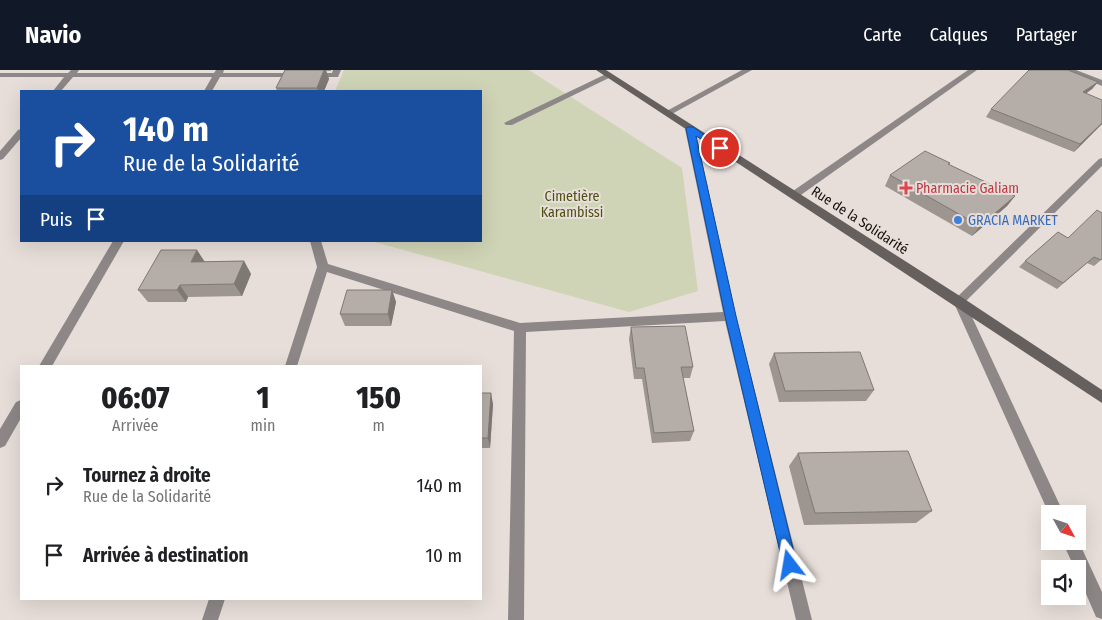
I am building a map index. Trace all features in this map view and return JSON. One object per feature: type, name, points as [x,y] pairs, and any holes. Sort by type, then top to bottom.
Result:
[{"type":"street","points":[[0,75],[73,72],[219,72],[335,75],[337,70]]},
{"type":"street","points":[[667,113],[748,70]]},
{"type":"street","points":[[794,195],[973,70]]},
{"type":"street","points":[[1069,70],[1102,83]]},
{"type":"street","points":[[58,90],[73,72]]},
{"type":"street","points":[[209,90],[219,72]]},
{"type":"street","points":[[509,123],[605,73]]},
{"type":"street","name":"Rue de la Solidarité","points":[[605,73],[959,300],[1102,398]]},
{"type":"street","points":[[690,129],[730,316],[804,620]]},
{"type":"street","points":[[0,157],[20,133]]},
{"type":"street","points":[[1053,505],[959,300],[1102,161]]},
{"type":"street","points":[[46,365],[118,242]]},
{"type":"street","points":[[291,365],[323,266],[315,242]]},
{"type":"street","points":[[323,266],[520,328],[730,316]]},
{"type":"street","points":[[516,620],[520,328]]},
{"type":"street","points":[[0,442],[20,408]]},
{"type":"street","points":[[1074,550],[1102,611]]},
{"type":"street","points":[[210,620],[217,600]]},
{"type":"green space","name":"Cimetière Karambissi","points":[[344,70],[529,70],[682,168],[698,291],[629,312],[375,242],[482,242],[482,90],[335,90]]},
{"type":"building","points":[[285,70],[324,70],[317,88],[276,88]]},
{"type":"building","points":[[1029,70],[1068,70],[1098,82],[1083,92],[1102,100],[1102,123],[1080,144],[991,109]]},
{"type":"building","points":[[925,151],[1015,196],[980,226],[890,175]]},
{"type":"building","points":[[1097,210],[1102,213],[1101,260],[1094,257],[1063,283],[1025,261],[1058,232],[1068,238]]},
{"type":"building","points":[[161,250],[197,250],[191,262],[244,261],[234,284],[180,285],[177,290],[138,290]]},
{"type":"building","points":[[347,290],[392,290],[388,314],[340,314]]},
{"type":"building","points":[[685,326],[693,367],[681,367],[694,431],[654,433],[644,368],[636,368],[631,327]]},
{"type":"building","points":[[860,352],[874,390],[785,391],[774,353]]},
{"type":"building","points":[[482,393],[491,393],[488,438],[482,438]]},
{"type":"building","points":[[908,451],[932,511],[815,513],[798,453]]},
{"type":"place","name":"Pharmacie Galiam","points":[[906,188]]},
{"type":"place","name":"GRACIA MARKET","points":[[958,220]]},
{"type":"route","points":[[720,148],[690,129],[730,316],[790,565]]}]
